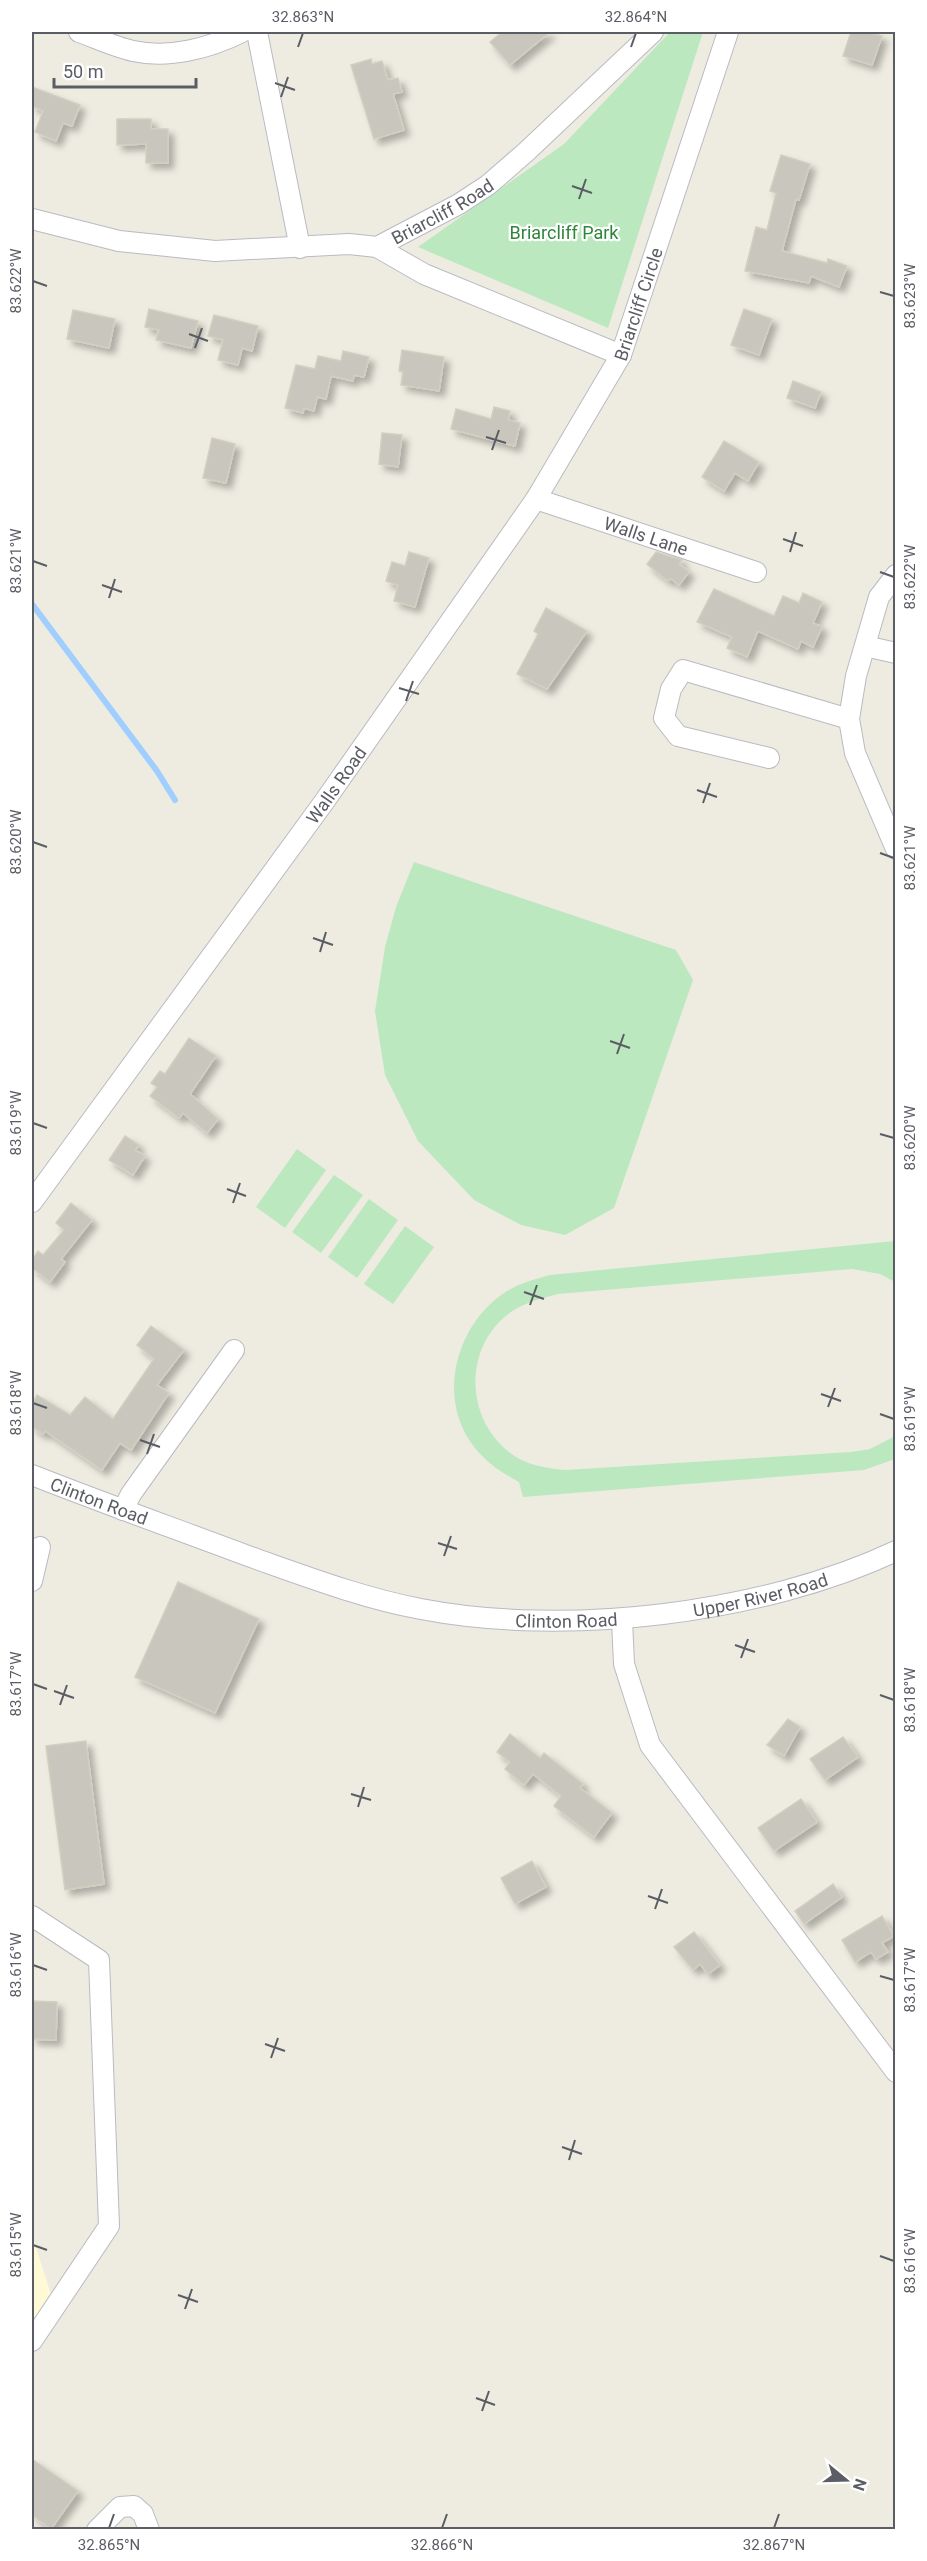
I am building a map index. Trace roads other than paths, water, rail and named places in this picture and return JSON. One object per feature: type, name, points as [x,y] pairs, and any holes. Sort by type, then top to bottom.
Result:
[{"type":"street","points":[[79,32],[133,51],[159,53],[182,52],[212,44],[242,32]]},
{"type":"street","points":[[257,32],[300,248]]},
{"type":"street","name":"Briarcliff Road","points":[[32,219],[119,241],[215,251],[349,244],[377,247],[459,204],[488,185],[653,32]]},
{"type":"street","name":"Briarcliff Circle","points":[[377,247],[424,274],[621,355],[728,32]]},
{"type":"street","name":"Walls Road","points":[[32,1202],[37,1183],[317,812],[536,499],[621,355]]},
{"type":"street","name":"Walls Lane","points":[[536,499],[756,572]]},
{"type":"street","points":[[896,575],[879,597],[856,676],[849,719],[855,753],[896,849]]},
{"type":"street","points":[[865,646],[896,652]]},
{"type":"street","points":[[769,758],[678,736],[664,718],[671,689],[684,670],[849,719]]},
{"type":"street","points":[[123,1510],[131,1494],[234,1350]]},
{"type":"street","name":"Clinton Road","points":[[32,1475],[316,1580],[421,1609],[507,1618],[622,1620],[624,1664],[650,1745],[896,2072]]},
{"type":"street","points":[[32,1581],[40,1547]]},
{"type":"street","name":"Upper River Road","points":[[622,1620],[782,1592],[896,1551]]},
{"type":"street","points":[[32,1916],[99,1960],[109,2226],[32,2341]]},
{"type":"street","points":[[97,2529],[120,2507],[134,2506],[143,2514],[149,2529]]},
{"type":"waterway","points":[[32,604],[157,771],[175,800]]},
{"type":"park label","name":"Briarcliff Park","points":[[564,232]]}]
